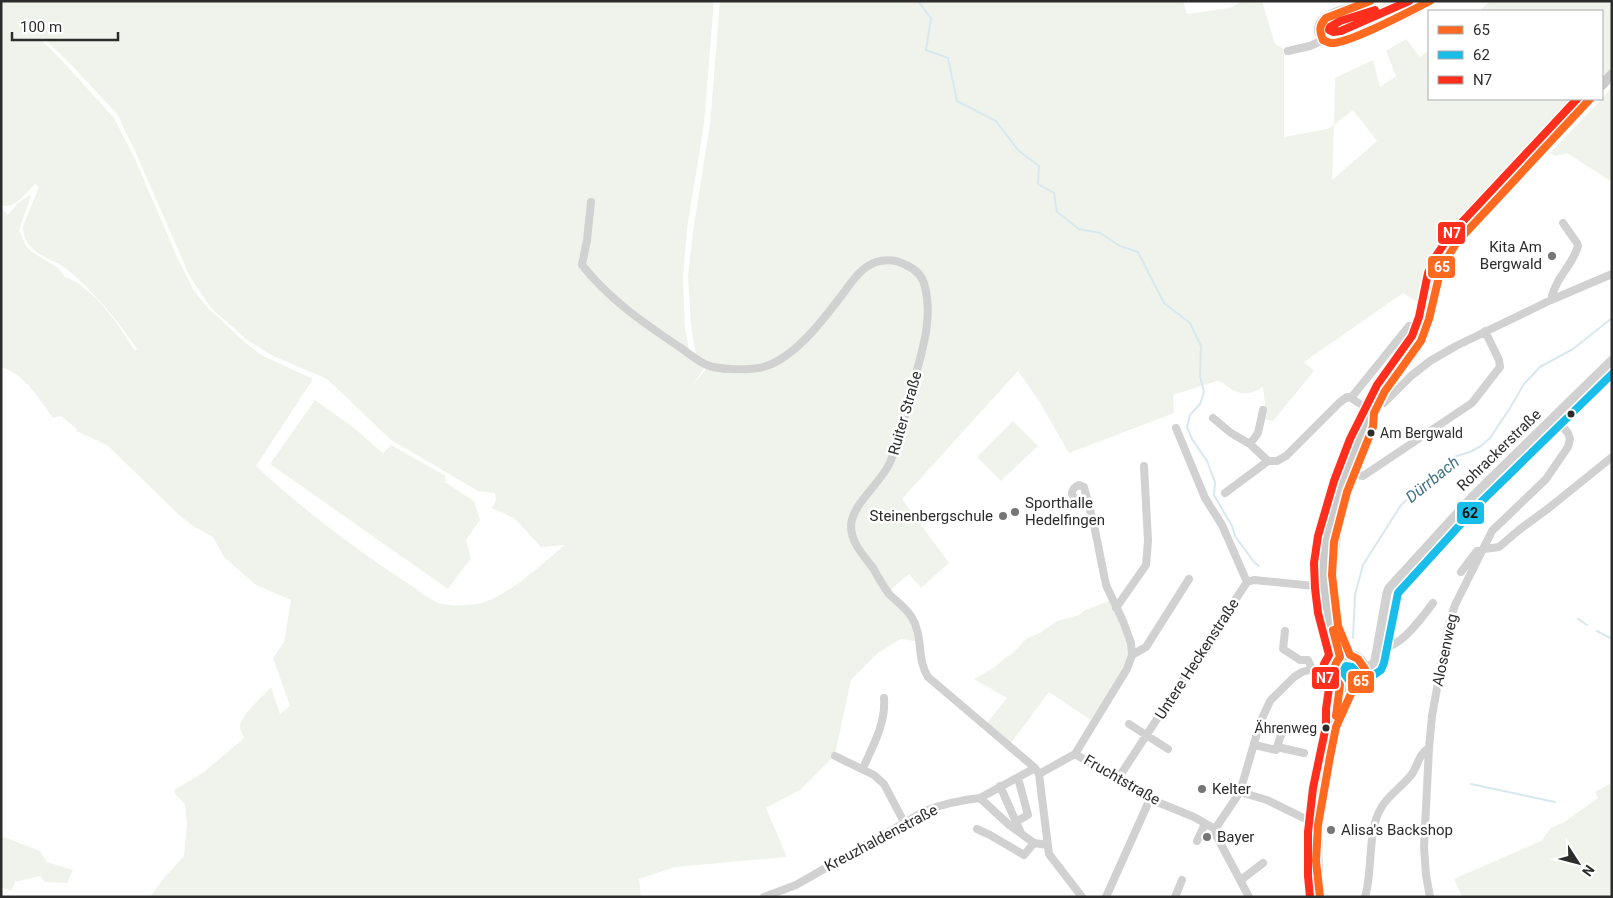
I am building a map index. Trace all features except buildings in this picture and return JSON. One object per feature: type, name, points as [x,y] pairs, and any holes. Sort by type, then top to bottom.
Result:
[{"type":"main road","points":[[1371,1],[1358,7],[1328,15],[1322,21],[1319,28],[1319,34],[1323,40],[1331,43],[1342,41],[1394,20],[1430,1]]},
{"type":"main road","points":[[1603,84],[1612,74]]},
{"type":"main road","points":[[1345,656],[1329,586],[1334,542],[1350,473],[1373,427],[1376,408],[1391,382],[1421,340],[1429,319],[1437,282],[1449,253],[1456,242],[1589,100]]},
{"type":"main road","points":[[1336,727],[1354,687],[1362,681],[1365,669],[1362,662],[1345,656]]},
{"type":"main road","points":[[1345,656],[1334,664],[1332,672],[1340,685],[1349,688],[1354,687]]},
{"type":"main road","points":[[1320,897],[1316,862],[1318,825],[1336,727],[1336,710],[1340,685]]},
{"type":"street","points":[[1288,51],[1310,46],[1323,40]]},
{"type":"street","name":"Ruiter Straße","points":[[591,202],[582,265],[594,280],[625,310],[706,365],[755,369],[771,364],[802,341],[823,320],[857,275],[875,263],[889,260],[914,268],[925,286],[928,306],[926,338],[901,432],[890,462],[858,508],[852,520],[853,537],[858,548],[888,592],[910,614],[917,627],[921,642],[922,662],[928,677],[1037,771]]},
{"type":"street","points":[[1551,300],[1552,291],[1578,246],[1564,223]]},
{"type":"street","points":[[1225,493],[1268,461],[1278,461],[1286,456],[1347,397],[1376,408],[1430,361],[1486,331],[1612,274]]},
{"type":"street","points":[[1351,398],[1409,326]]},
{"type":"street","points":[[1350,473],[1363,476],[1370,473],[1472,403],[1500,367],[1499,360],[1486,331]]},
{"type":"street","name":"Rohrackerstraße","points":[[1365,669],[1374,663],[1385,601],[1390,588],[1472,497],[1612,360]]},
{"type":"street","points":[[1250,444],[1258,433],[1264,410]]},
{"type":"street","name":"Alosenweg","points":[[1430,897],[1424,847],[1429,748],[1432,716],[1450,621],[1455,605],[1492,531],[1546,479],[1565,454],[1570,439],[1568,433],[1554,417]]},
{"type":"street","points":[[1213,418],[1231,433],[1250,444],[1268,461]]},
{"type":"street","name":"Untere Heckenstraße","points":[[1176,428],[1203,492],[1222,524],[1247,582]]},
{"type":"street","points":[[1461,572],[1477,552],[1484,548],[1500,547],[1612,457]]},
{"type":"street","points":[[1116,608],[1146,565],[1148,541],[1144,466]]},
{"type":"street","points":[[1075,754],[1127,669],[1132,655],[1128,634],[1106,586],[1096,533],[1088,506]]},
{"type":"street","points":[[1132,655],[1146,647],[1189,579]]},
{"type":"street","name":"Untere Heckenstraße","points":[[1118,780],[1247,582],[1254,580],[1329,586]]},
{"type":"street","points":[[1378,648],[1389,648],[1416,625],[1432,604]]},
{"type":"street","points":[[1285,630],[1283,649],[1300,660],[1308,660],[1312,669]]},
{"type":"street","points":[[1249,897],[1215,830],[1240,792],[1260,723],[1270,701],[1294,677],[1312,669],[1332,672]]},
{"type":"street","points":[[863,768],[885,712],[884,698]]},
{"type":"street","name":"Untere Heckenstraße","points":[[1129,724],[1168,749]]},
{"type":"street","points":[[1255,745],[1276,750],[1284,731],[1290,730]]},
{"type":"street","points":[[1277,747],[1304,753]]},
{"type":"street","points":[[1365,897],[1377,815],[1383,805],[1410,776],[1422,752],[1429,748]]},
{"type":"street","name":"Fruchtstraße","points":[[1000,786],[1075,754],[1150,799],[1194,817],[1215,830]]},
{"type":"street","points":[[835,756],[863,768],[884,784],[905,824]]},
{"type":"street","points":[[1037,771],[1049,854],[1082,897]]},
{"type":"street","points":[[1017,821],[1028,815],[1018,778]]},
{"type":"street","points":[[1000,786],[1021,832]]},
{"type":"street","name":"Kreuzhaldenstraße","points":[[764,897],[796,885],[939,806],[980,798],[1000,786]]},
{"type":"street","points":[[1240,792],[1267,800],[1318,825]]},
{"type":"street","points":[[980,798],[1008,824],[1034,843],[1047,845]]},
{"type":"street","points":[[1106,897],[1150,799]]},
{"type":"street","points":[[1197,841],[1206,824]]},
{"type":"street","points":[[977,829],[1024,855],[1034,843]]},
{"type":"street","points":[[1241,880],[1263,863]]},
{"type":"street","points":[[1175,897],[1182,880]]},
{"type":"shaded area","points":[[1,1],[714,1],[704,124],[687,229],[683,277],[685,329],[690,354],[706,365],[693,385],[711,363],[696,355],[691,326],[688,276],[710,124],[720,1],[1183,1],[1187,14],[1229,8],[1244,1],[1262,1],[1275,44],[1288,51],[1284,54],[1284,137],[1327,129],[1334,125],[1335,78],[1373,60],[1380,87],[1396,76],[1386,51],[1406,39],[1420,57],[1428,51],[1428,100],[1581,100],[1520,166],[1514,161],[1516,171],[1454,239],[1430,287],[1426,307],[1403,293],[1304,362],[1314,371],[1273,421],[1261,419],[1265,404],[1263,387],[1254,392],[1241,393],[1217,381],[1173,395],[1174,413],[1069,453],[1039,401],[1018,371],[902,499],[949,563],[921,588],[909,574],[888,592],[910,614],[921,642],[901,639],[878,653],[851,680],[835,755],[800,790],[766,808],[787,857],[675,867],[639,879],[641,897],[150,897],[184,856],[187,825],[185,804],[175,794],[174,790],[204,772],[244,738],[240,727],[241,722],[252,706],[271,687],[280,714],[290,706],[273,658],[284,642],[291,600],[256,585],[224,557],[213,537],[193,526],[178,514],[107,445],[76,431],[77,429],[61,416],[53,418],[37,395],[24,381],[1,367],[1,208],[8,215],[17,204],[30,195],[19,230],[26,246],[32,252],[58,268],[65,277],[78,283],[97,299],[116,322],[135,351],[137,349],[110,313],[95,296],[71,272],[36,251],[26,241],[23,226],[39,187],[35,184],[15,203],[6,206],[1,205]],"holes":[[[43,37],[117,114],[190,277],[211,308],[246,339],[271,355],[327,379],[391,440],[478,491],[495,493],[496,500],[492,508],[514,518],[541,547],[565,545],[511,588],[488,601],[477,604],[443,604],[427,597],[348,542],[310,513],[256,466],[313,379],[263,356],[248,345],[205,305],[193,289],[178,259],[135,159],[114,118],[41,40]],[[1353,110],[1377,141],[1332,180],[1334,125]]]},
{"type":"shaded area","points":[[1386,1],[1419,1],[1346,32],[1341,22],[1371,10]]},
{"type":"shaded area","points":[[1490,1],[1612,1],[1612,67],[1603,76],[1603,10],[1480,10]]},
{"type":"shaded area","points":[[1612,86],[1612,182],[1567,153],[1555,156],[1550,153],[1603,100]]},
{"type":"shaded area","points":[[315,400],[354,428],[383,453],[391,445],[446,476],[445,482],[474,501],[480,520],[466,540],[471,558],[448,589],[270,464]]},
{"type":"shaded area","points":[[1013,421],[1038,446],[1001,481],[977,457]]},
{"type":"shaded area","points":[[1112,600],[1132,655],[1095,723],[1049,692],[1011,743],[987,723],[1007,698],[974,679],[1011,655],[1026,639],[1040,633],[1057,621],[1079,615],[1085,610]]},
{"type":"shaded area","points":[[1349,660],[1357,663],[1360,671],[1357,679],[1349,682],[1341,679],[1338,671],[1341,663]]},
{"type":"shaded area","points":[[1612,783],[1612,897],[1462,897],[1454,879],[1541,841],[1551,828],[1564,822],[1598,798],[1595,792]]},
{"type":"shaded area","points":[[1,836],[40,851],[47,862],[73,870],[67,883],[45,882],[40,876],[15,882],[11,891],[1,887]]},
{"type":"waterway","points":[[918,1],[931,18],[926,50],[948,58],[957,101],[996,121],[1018,150],[1039,166],[1038,184],[1054,193],[1057,212],[1079,229],[1100,233],[1120,246],[1138,252],[1164,303],[1190,323],[1201,346],[1200,376],[1204,392],[1200,404],[1190,415],[1187,427],[1192,439],[1207,461],[1215,482],[1214,495],[1232,526],[1235,536],[1259,566]]},
{"type":"waterway","name":"Dürrbach","points":[[1353,638],[1355,595],[1363,565],[1401,505],[1454,457],[1470,452],[1490,438],[1524,384],[1540,367],[1573,349],[1612,318]]},
{"type":"waterway","points":[[1578,619],[1587,625]]},
{"type":"waterway","points":[[1597,631],[1612,639]]},
{"type":"waterway","points":[[1471,784],[1555,802]]},
{"type":"transit line","name":"65","points":[[1323,40],[1320,28],[1326,18],[1370,1]]},
{"type":"transit line","name":"N7","points":[[1375,10],[1340,21],[1330,27],[1329,30],[1333,32],[1341,31],[1409,1]]},
{"type":"transit line","name":"65","points":[[1323,40],[1330,43],[1350,39],[1430,1]]},
{"type":"transit line","name":"N7","points":[[1310,897],[1308,832],[1313,788],[1326,726],[1329,688],[1323,671],[1324,664],[1329,655],[1318,613],[1314,563],[1318,536],[1334,481],[1350,439],[1377,385],[1412,336],[1419,317],[1428,273],[1436,256],[1450,235],[1576,100]]},
{"type":"transit line","name":"65","points":[[1320,897],[1316,861],[1318,825],[1330,757],[1336,727],[1354,687],[1362,681],[1365,669],[1358,659],[1350,655],[1338,626],[1332,575],[1334,542],[1347,492],[1373,427],[1374,413],[1385,391],[1421,341],[1429,319],[1441,268],[1457,242],[1589,100]]},
{"type":"transit line","name":"62","points":[[1371,677],[1381,670],[1384,663],[1398,593],[1479,504],[1612,374]]},
{"type":"transit line","name":"65","points":[[1333,630],[1340,657],[1335,664],[1334,671],[1340,685],[1336,716]]},
{"type":"transit line","name":"62","points":[[1346,666],[1352,667],[1355,670],[1354,674],[1348,679],[1343,672],[1346,666]]},
{"type":"place","name":"Kita Am Bergwald","points":[[1552,256]]},
{"type":"place","name":"Am Bergwald","points":[[1371,433]]},
{"type":"place","name":"Sporthalle Hedelfingen","points":[[1015,512]]},
{"type":"place","name":"Steinenbergschule","points":[[1003,516]]},
{"type":"place","name":"Ährenweg","points":[[1326,728]]},
{"type":"place","name":"Kelter","points":[[1202,789]]},
{"type":"place","name":"Alisa's Backshop","points":[[1331,830]]},
{"type":"place","name":"Bayer","points":[[1207,837]]}]
